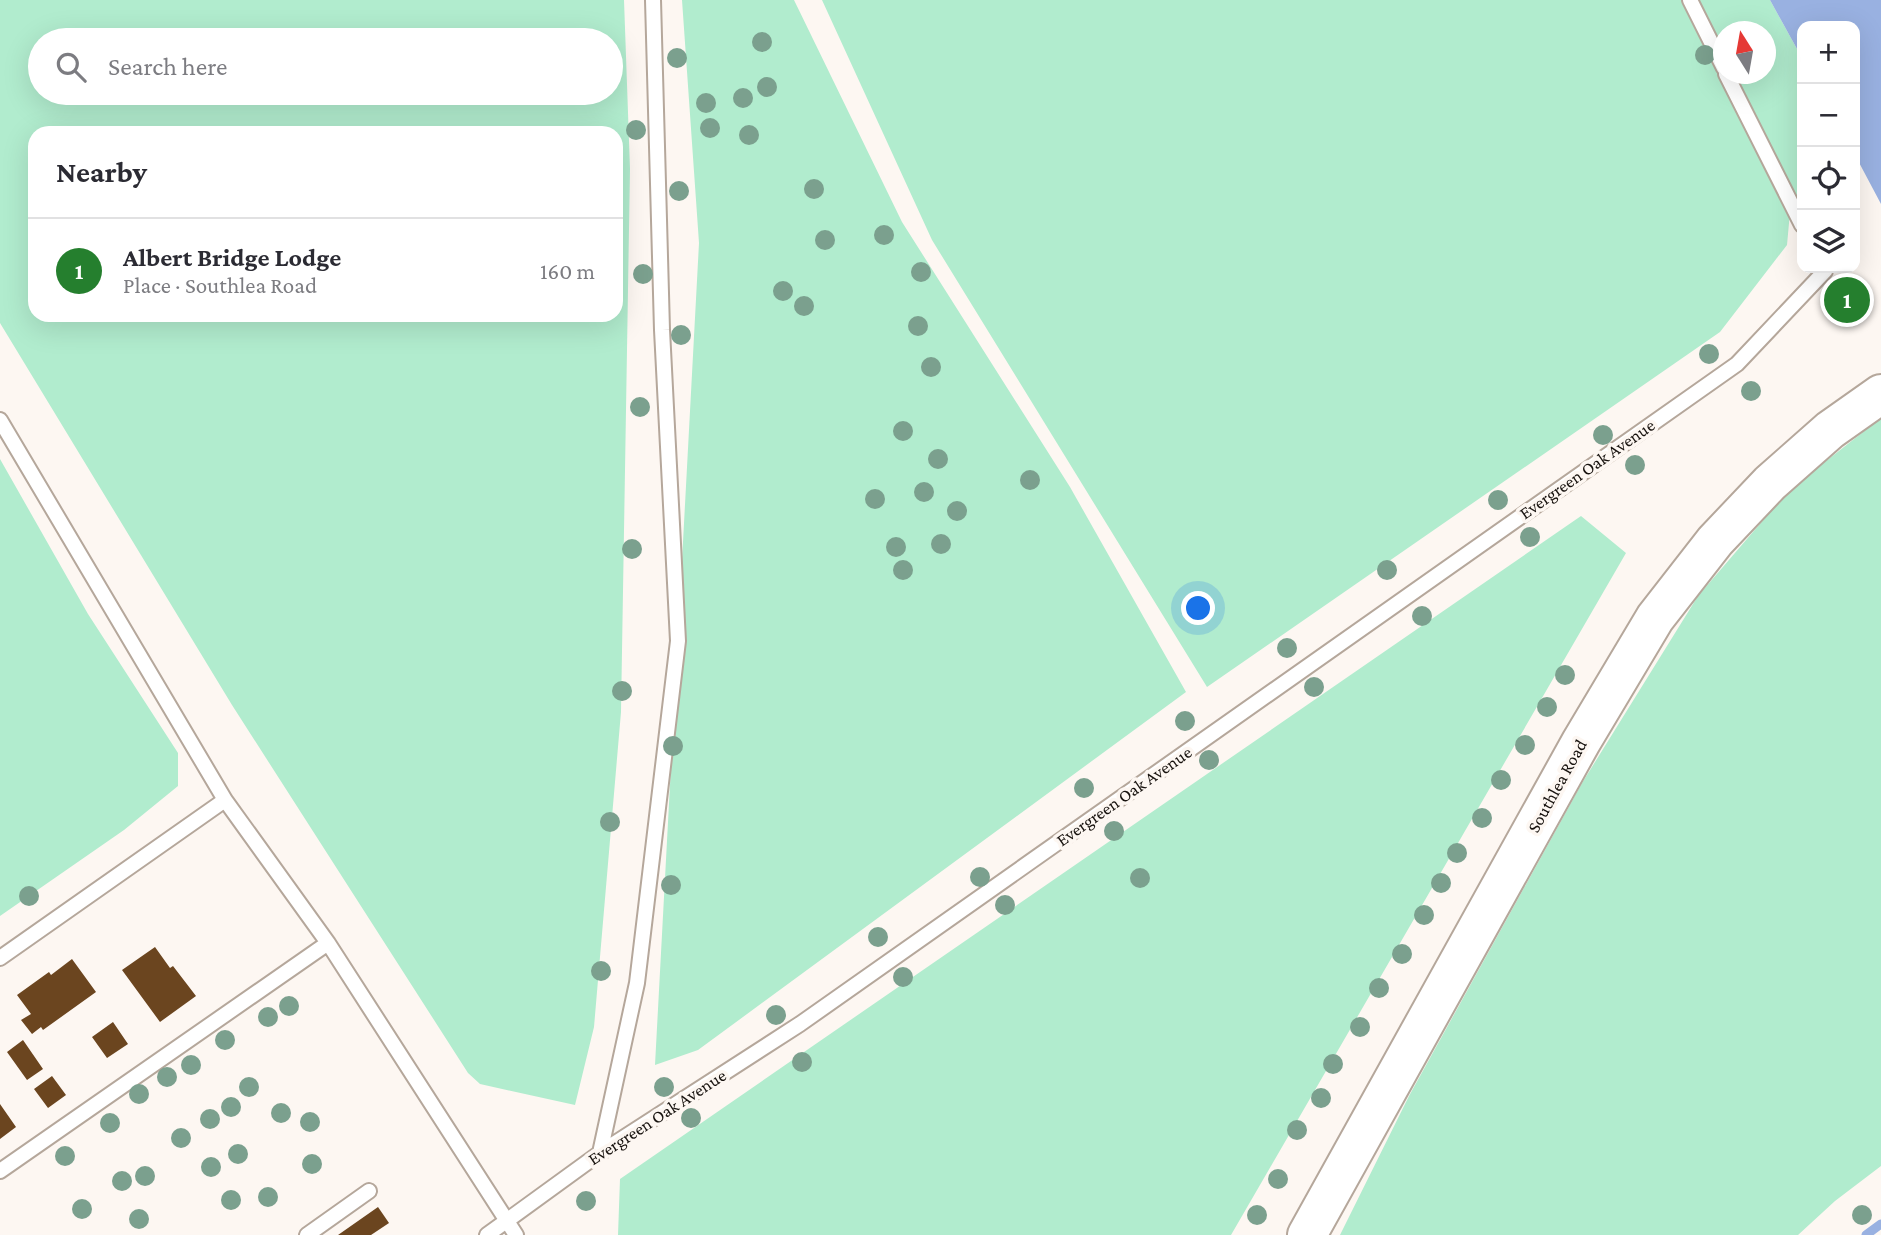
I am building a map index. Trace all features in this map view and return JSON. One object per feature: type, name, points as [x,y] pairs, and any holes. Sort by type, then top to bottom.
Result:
[{"type":"main road","name":"Southlea Road","points":[[1307,1235],[1574,754],[1655,618],[1714,541],[1770,482],[1830,430],[1881,394]]},
{"type":"lane","points":[[600,1153],[637,983],[678,641],[662,330],[653,0]]},
{"type":"lane","points":[[1690,0],[1713,46]]},
{"type":"lane","points":[[1731,84],[1797,215]]},
{"type":"lane","name":"Evergreen Oak Avenue","points":[[487,1235],[600,1153],[800,1024],[1737,364],[1823,273]]},
{"type":"lane","points":[[0,420],[225,800],[328,943],[516,1235]]},
{"type":"lane","points":[[0,958],[225,800]]},
{"type":"lane","points":[[0,1171],[328,943]]},
{"type":"lane","points":[[307,1235],[369,1191]]},
{"type":"green space","points":[[0,0],[624,0],[630,169],[621,712],[594,1027],[575,1105],[480,1084],[468,1073],[232,705],[0,323]]},
{"type":"green space","points":[[682,0],[794,0],[902,222],[1070,487],[1186,692],[698,1050],[655,1065],[699,243]]},
{"type":"green space","points":[[822,0],[1770,0],[1797,49],[1797,204],[1790,212],[1787,245],[1720,332],[1207,687],[932,240]]},
{"type":"green space","points":[[1881,418],[1881,1166],[1835,1201],[1798,1235],[1340,1235],[1409,1096],[1582,783],[1698,596],[1789,490]]},
{"type":"green space","points":[[0,459],[88,614],[178,753],[178,786],[124,830],[0,916]]},
{"type":"green space","points":[[1581,516],[1626,553],[1231,1235],[618,1235],[620,1179]]},
{"type":"water","points":[[1770,0],[1881,0],[1881,204],[1860,164],[1860,21],[1797,21],[1797,49]]},
{"type":"building","points":[[1854,276],[1871,302],[1841,324],[1823,298]]},
{"type":"building","points":[[155,947],[196,996],[160,1022],[122,970]]},
{"type":"building","points":[[72,959],[96,992],[43,1030],[41,1027],[32,1034],[21,1020],[31,1014],[17,995]]},
{"type":"building","points":[[113,1022],[128,1044],[107,1058],[92,1037]]},
{"type":"building","points":[[23,1040],[43,1069],[27,1080],[7,1052]]},
{"type":"building","points":[[52,1076],[66,1095],[48,1108],[34,1089]]},
{"type":"building","points":[[0,1104],[16,1127],[0,1139]]},
{"type":"building","points":[[378,1207],[389,1223],[371,1235],[338,1235]]},
{"type":"waterway","points":[[1866,1235],[1881,1224]]},
{"type":"place","name":"Albert Bridge Lodge","points":[[1847,300]]}]
